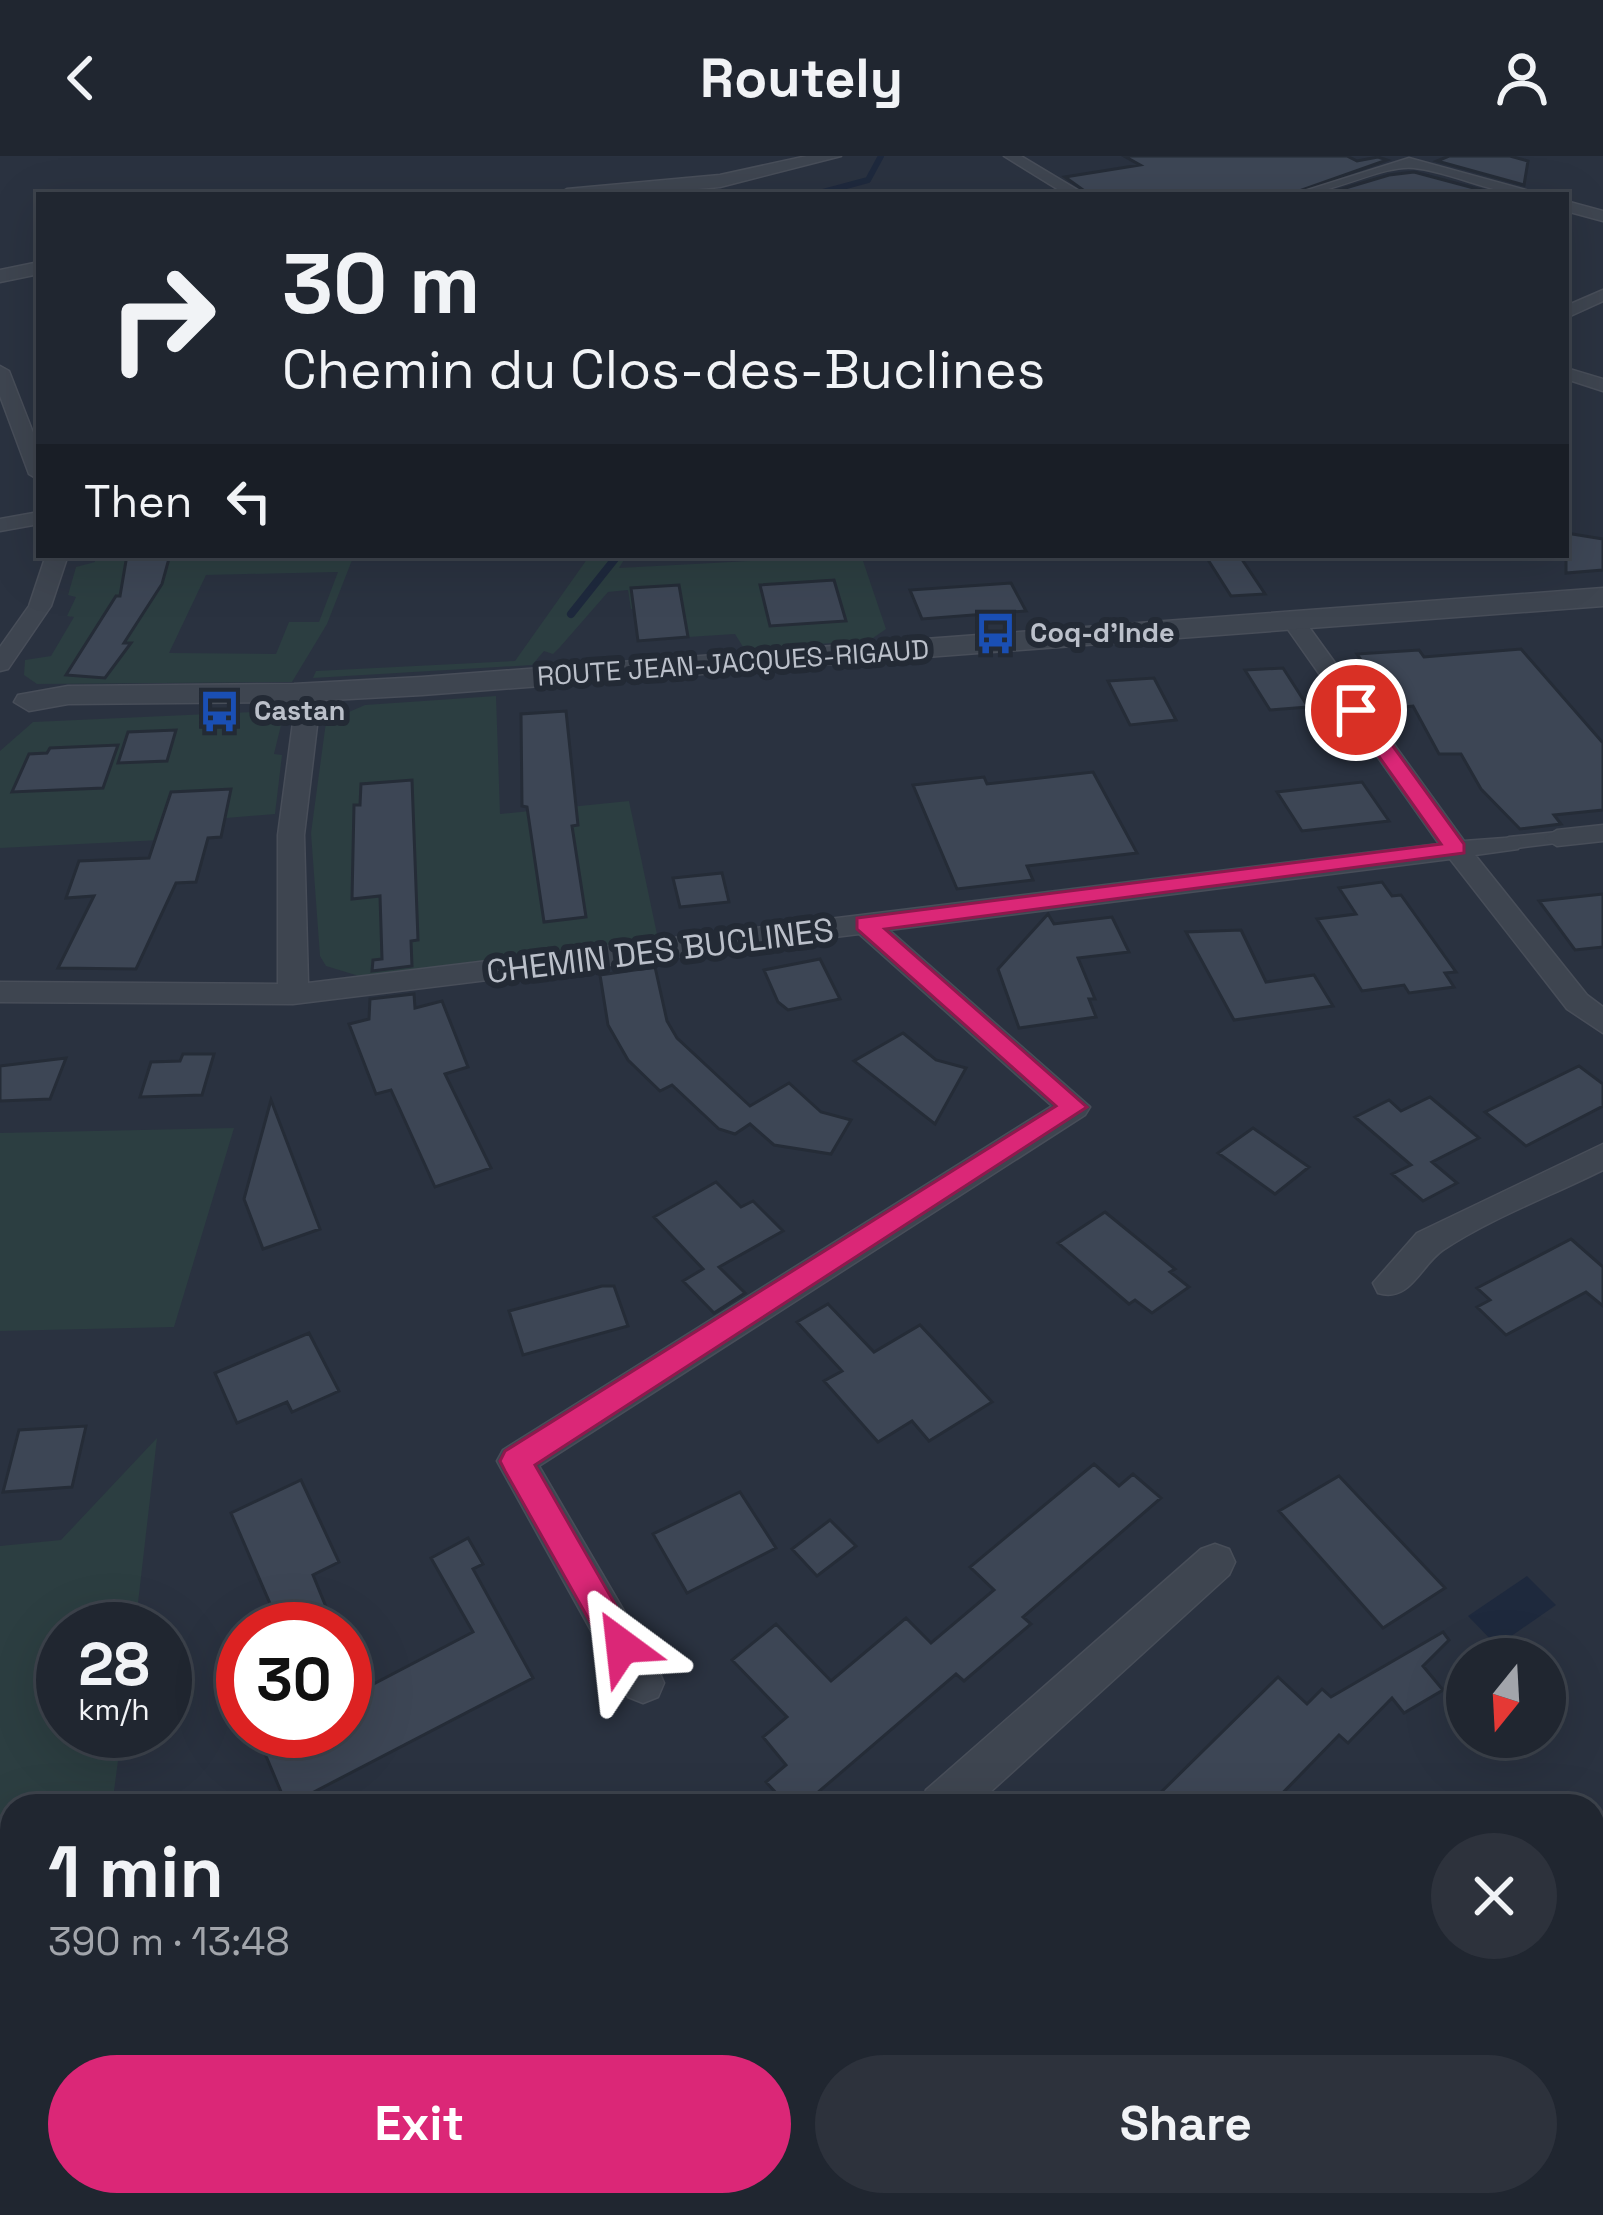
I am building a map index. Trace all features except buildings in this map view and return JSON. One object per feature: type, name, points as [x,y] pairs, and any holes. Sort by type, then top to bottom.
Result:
[{"type":"street","points":[[598,192],[734,179],[832,156]]},
{"type":"street","points":[[1011,156],[1073,192]]},
{"type":"street","points":[[1390,156],[1517,192]]},
{"type":"street","points":[[1310,192],[1409,162]]},
{"type":"street","points":[[1569,207],[1603,216]]},
{"type":"street","points":[[0,276],[36,269]]},
{"type":"street","points":[[1569,312],[1603,295]]},
{"type":"street","points":[[0,371],[36,466]]},
{"type":"street","points":[[1569,374],[1603,386]]},
{"type":"street","points":[[0,525],[36,519]]},
{"type":"street","points":[[0,664],[40,606],[56,558]]},
{"type":"street","name":"ROUTE JEAN-JACQUES-RIGAUD","points":[[15,701],[68,708],[256,703],[302,693],[1603,597]]},
{"type":"street","points":[[1293,621],[1456,849],[1577,1002],[1603,1023]]},
{"type":"street","points":[[293,994],[291,835],[302,693]]},
{"type":"street","name":"CHEMIN DES BUCLINES","points":[[0,992],[293,994],[1603,833]]},
{"type":"street","points":[[643,1683],[516,1461],[1074,1107],[865,924]]},
{"type":"street","points":[[1390,1282],[1429,1242],[1603,1156]]},
{"type":"street","points":[[955,1794],[1215,1562]]},
{"type":"shaded area","points":[[95,558],[353,558],[327,624],[292,682],[37,684],[24,675],[25,660],[51,656],[74,617],[67,616],[76,597],[68,595],[76,567],[95,562]],"holes":[[[338,572],[319,622],[289,622],[276,654],[169,653],[206,575]]]},
{"type":"shaded area","points":[[588,558],[625,558],[619,568],[862,558],[886,629],[870,640],[745,650],[735,634],[688,637],[683,606],[631,609],[628,590],[608,592],[553,654],[544,651],[532,665],[313,678],[316,671],[515,661]]},
{"type":"shaded area","points":[[496,696],[500,814],[629,801],[658,939],[359,976],[326,966],[320,956],[311,833],[326,722],[365,705]]},
{"type":"shaded area","points":[[253,712],[282,721],[274,754],[282,755],[275,814],[226,818],[221,837],[0,848],[0,751],[33,722]]},
{"type":"shaded area","points":[[234,1128],[174,1327],[0,1331],[0,1133]]},
{"type":"shaded area","points":[[157,1438],[138,1602],[36,1602],[36,1758],[118,1758],[114,1794],[0,1794],[0,1546],[61,1540]]},
{"type":"water","points":[[1527,1576],[1556,1605],[1509,1638],[1489,1638],[1468,1616]]},
{"type":"waterway","points":[[823,192],[868,180],[881,156]]},
{"type":"waterway","points":[[571,614],[616,558]]},
{"type":"place","name":"Coq-d'Inde","points":[[996,633]]},
{"type":"place","name":"Castan","points":[[220,711]]},
{"type":"route","points":[[622,1646],[516,1461],[1074,1107],[865,924],[1456,849],[1356,710]]}]
